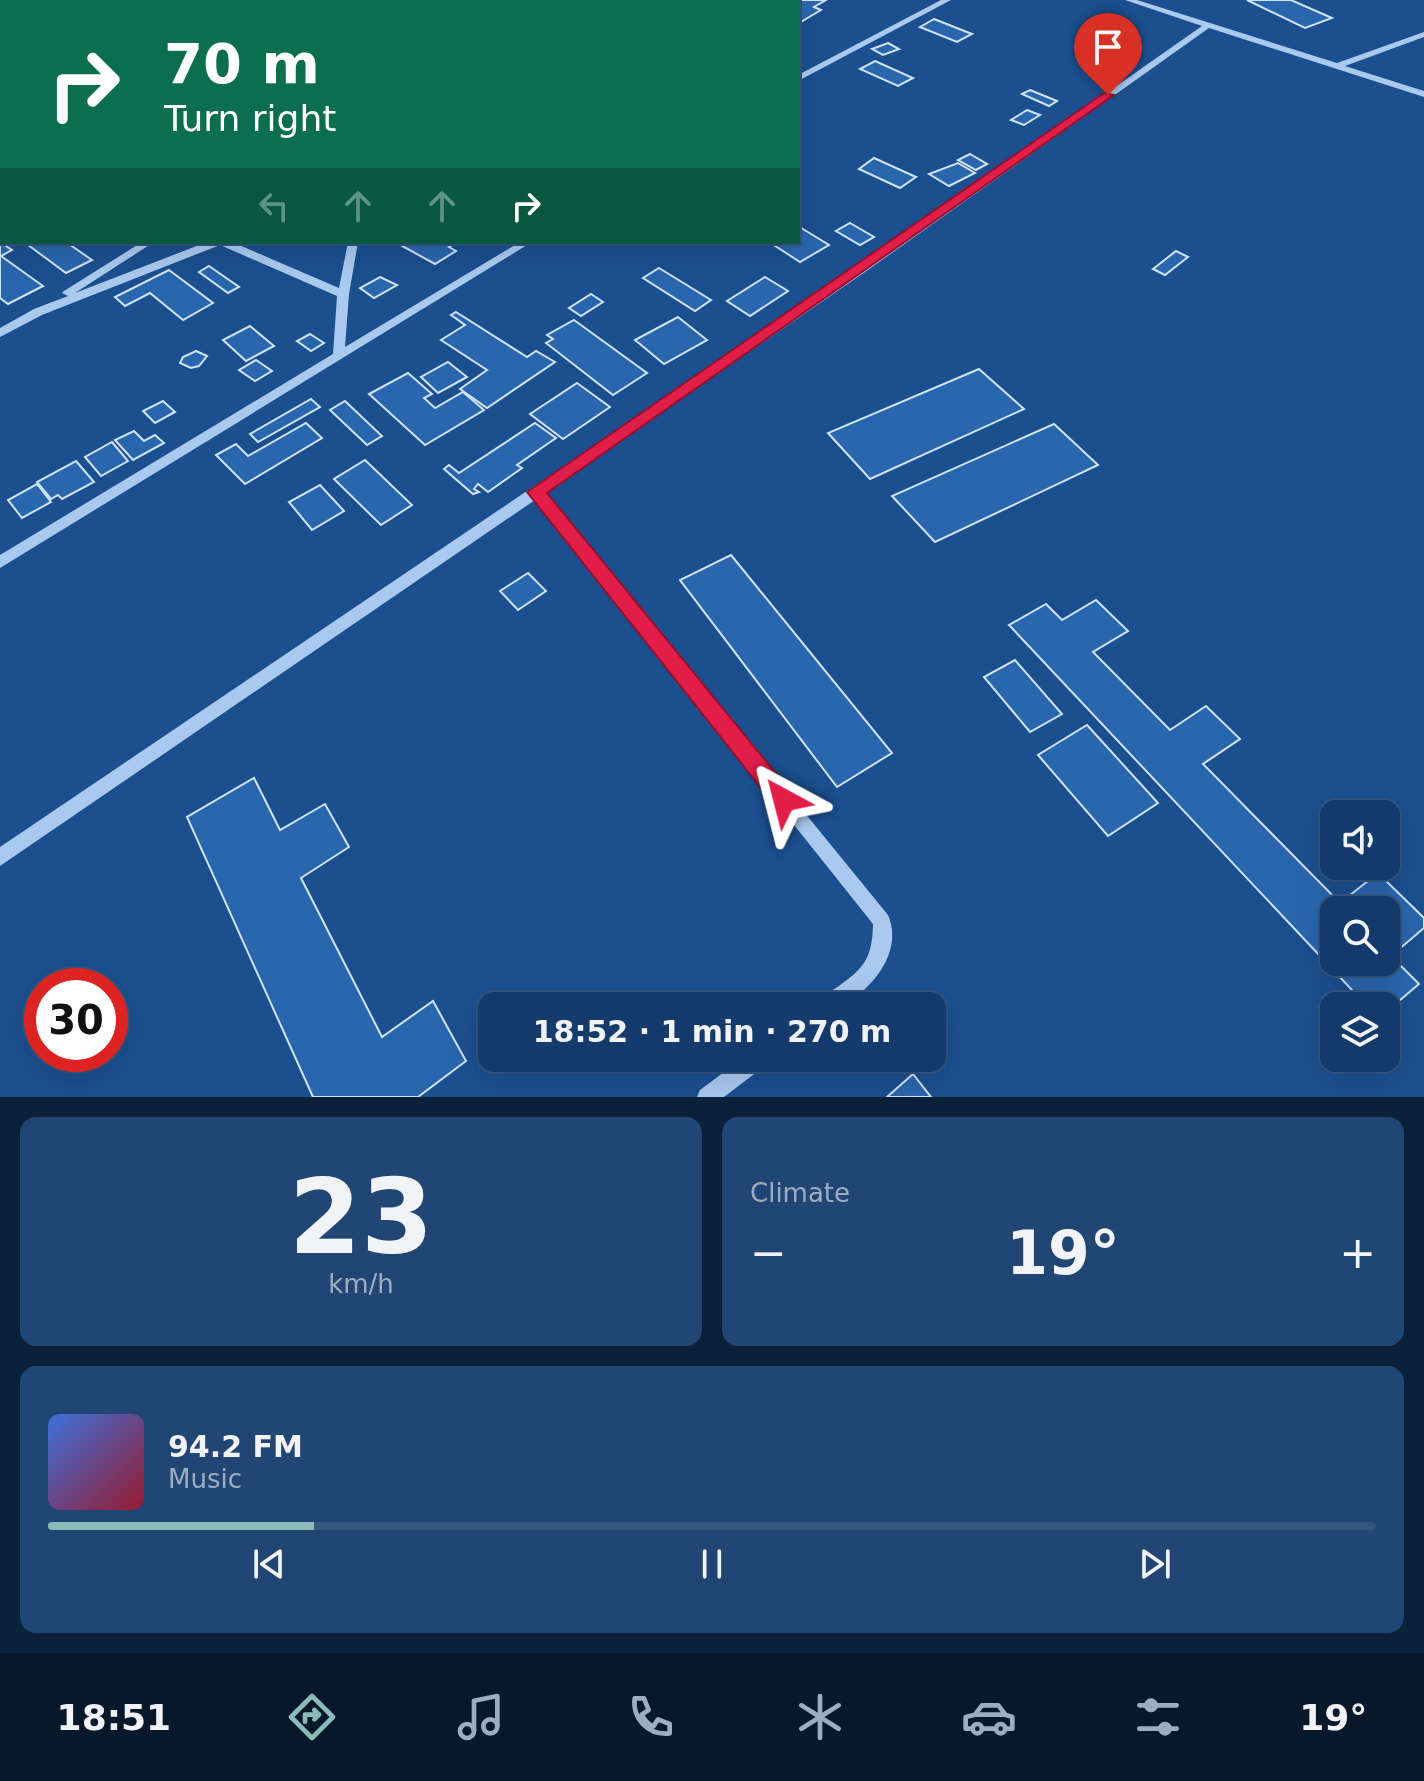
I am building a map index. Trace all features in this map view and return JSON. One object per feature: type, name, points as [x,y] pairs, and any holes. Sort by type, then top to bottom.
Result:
[{"type":"street","points":[[800,77],[947,0]]},
{"type":"street","points":[[1129,0],[1424,94]]},
{"type":"street","points":[[0,857],[536,492],[1207,26]]},
{"type":"street","points":[[1338,66],[1424,34]]},
{"type":"street","points":[[0,333],[146,244]]},
{"type":"street","points":[[38,312],[215,244]]},
{"type":"street","points":[[225,244],[343,294]]},
{"type":"street","points":[[339,354],[343,294],[353,244]]},
{"type":"street","points":[[0,562],[524,244]]},
{"type":"street","points":[[536,492],[882,921],[883,947],[877,968],[845,992]]},
{"type":"street","points":[[707,1097],[740,1072]]},
{"type":"building","points":[[800,0],[826,0],[814,7],[821,10],[800,22]]},
{"type":"building","points":[[1247,0],[1291,0],[1332,18],[1305,28]]},
{"type":"building","points":[[934,19],[972,34],[957,42],[920,27]]},
{"type":"building","points":[[888,43],[899,49],[883,55],[872,49]]},
{"type":"building","points":[[875,61],[913,78],[898,86],[860,69]]},
{"type":"building","points":[[1030,90],[1057,101],[1049,106],[1022,94]]},
{"type":"building","points":[[1027,110],[1040,115],[1024,125],[1011,120]]},
{"type":"building","points":[[970,154],[987,164],[976,170],[958,160]]},
{"type":"building","points":[[874,158],[916,177],[900,188],[859,169]]},
{"type":"building","points":[[958,163],[975,173],[949,186],[929,174]]},
{"type":"building","points":[[850,223],[874,237],[860,245],[836,231]]},
{"type":"building","points":[[800,227],[829,245],[800,262],[772,244],[800,244]]},
{"type":"building","points":[[0,244],[3,244],[12,250],[1,256],[43,286],[8,304],[0,298]]},
{"type":"building","points":[[27,244],[69,244],[92,260],[66,273]]},
{"type":"building","points":[[399,244],[454,244],[449,247],[456,251],[435,264]]},
{"type":"building","points":[[1176,251],[1188,257],[1165,275],[1153,269]]},
{"type":"building","points":[[209,266],[239,287],[228,293],[199,272]]},
{"type":"building","points":[[659,268],[711,300],[695,311],[643,278]]},
{"type":"building","points":[[169,270],[213,303],[183,320],[150,293],[125,306],[115,297]]},
{"type":"building","points":[[380,277],[397,285],[374,298],[360,288]]},
{"type":"building","points":[[765,277],[788,291],[750,316],[727,301]]},
{"type":"building","points":[[591,294],[603,302],[581,316],[569,308]]},
{"type":"building","points":[[456,312],[527,357],[536,351],[555,362],[487,408],[460,389],[487,370],[441,340],[465,325],[451,315]]},
{"type":"building","points":[[678,317],[707,340],[664,364],[635,340]]},
{"type":"building","points":[[574,320],[647,373],[613,395],[546,343],[553,339],[547,335]]},
{"type":"building","points":[[250,326],[274,346],[246,361],[223,340]]},
{"type":"building","points":[[310,334],[324,343],[311,351],[297,341]]},
{"type":"building","points":[[196,351],[207,356],[199,366],[191,368],[180,363],[183,357]]},
{"type":"building","points":[[256,360],[272,371],[255,381],[239,370]]},
{"type":"building","points":[[448,362],[467,377],[438,393],[421,377]]},
{"type":"building","points":[[979,369],[1024,409],[870,479],[828,433]]},
{"type":"building","points":[[408,373],[432,394],[424,398],[435,408],[463,392],[484,410],[425,445],[369,394]]},
{"type":"building","points":[[577,383],[610,407],[563,439],[530,414]]},
{"type":"building","points":[[311,399],[320,407],[258,442],[250,434]]},
{"type":"building","points":[[163,401],[175,412],[155,423],[143,411]]},
{"type":"building","points":[[345,401],[382,436],[367,445],[330,410]]},
{"type":"building","points":[[306,423],[322,438],[245,484],[216,455],[236,444],[248,456]]},
{"type":"building","points":[[535,423],[556,438],[517,465],[522,468],[488,492],[478,484],[474,489],[479,492],[473,494],[444,469],[449,465],[459,473]]},
{"type":"building","points":[[1054,424],[1098,465],[935,542],[892,496]]},
{"type":"building","points":[[134,431],[144,441],[155,435],[164,443],[133,460],[115,440]]},
{"type":"building","points":[[112,442],[128,461],[101,476],[85,457]]},
{"type":"building","points":[[365,460],[412,505],[381,525],[334,479]]},
{"type":"building","points":[[76,461],[94,482],[62,499],[58,495],[51,499],[37,482]]},
{"type":"building","points":[[37,484],[51,502],[22,518],[8,500]]},
{"type":"building","points":[[320,485],[344,511],[312,530],[289,502]]},
{"type":"building","points":[[731,555],[892,753],[837,787],[680,580]]},
{"type":"building","points":[[528,573],[546,591],[518,610],[500,591]]},
{"type":"building","points":[[1096,600],[1128,631],[1093,652],[1170,730],[1206,706],[1240,739],[1203,764],[1333,896],[1320,896],[1320,956],[1009,625],[1046,604],[1062,620]]},
{"type":"building","points":[[1015,660],[1062,714],[1030,732],[984,677]]},
{"type":"building","points":[[1087,725],[1158,803],[1108,836],[1038,755]]},
{"type":"building","points":[[254,778],[280,830],[325,804],[349,847],[301,878],[382,1037],[433,1001],[466,1061],[418,1097],[313,1097],[187,817]]},
{"type":"building","points":[[1369,880],[1385,880],[1424,918],[1424,928],[1400,948],[1400,896],[1349,896]]},
{"type":"building","points":[[1400,965],[1419,984],[1400,1000],[1400,992],[1354,992],[1339,976],[1400,976]]},
{"type":"building","points":[[913,1074],[931,1097],[887,1097]]},
{"type":"route","points":[[784,800],[536,492],[861,270],[1108,95]]}]
